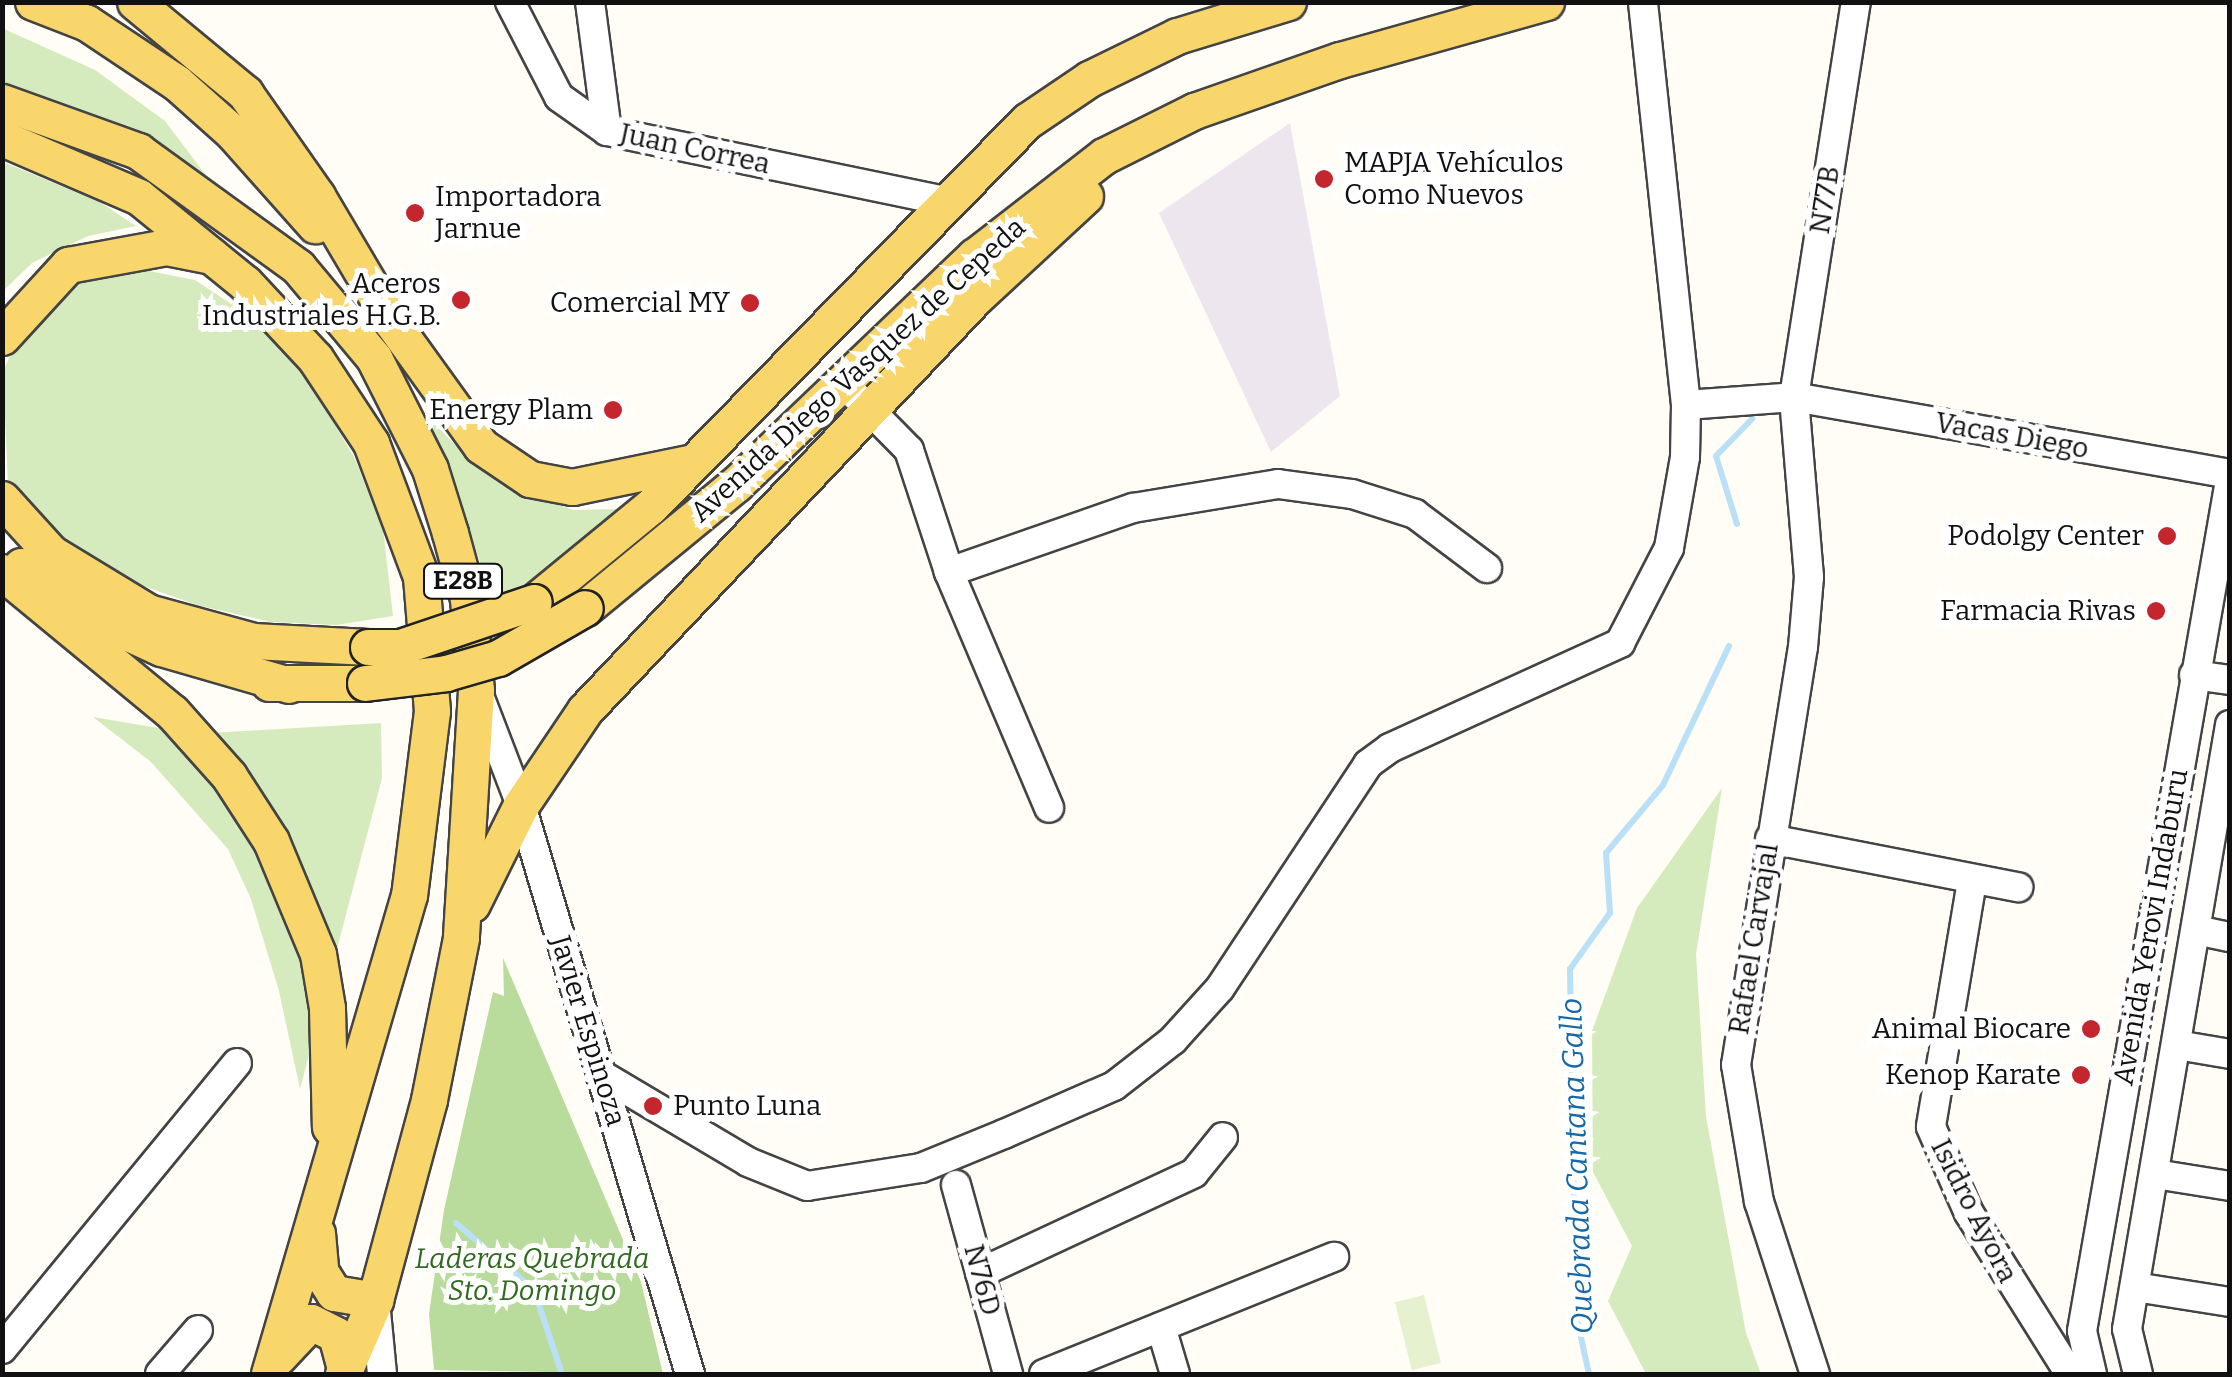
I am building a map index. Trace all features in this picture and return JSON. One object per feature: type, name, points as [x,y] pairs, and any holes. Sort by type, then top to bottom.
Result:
[{"type":"main road","points":[[33,2],[87,23],[125,46],[232,132],[369,285]]},
{"type":"main road","points":[[135,2],[245,94],[318,196],[369,285],[482,446],[518,473],[542,484],[590,487],[694,461]]},
{"type":"main road","name":"Avenida Diego Vasquez de Cepeda","points":[[2,500],[51,553],[148,612],[253,641],[400,647],[482,624],[534,602],[573,575],[694,461],[1002,142],[1089,79],[1176,36],[1288,2]]},
{"type":"main road","name":"Avenida Diego Vasquez de Cepeda","points":[[289,685],[366,683],[446,673],[498,658],[585,608],[845,385],[1019,220],[1104,156],[1194,112],[1340,60],[1546,2]]},
{"type":"main road","points":[[2,102],[138,152],[298,267]]},
{"type":"main road","points":[[460,938],[474,898],[521,805],[585,710],[1058,221],[1194,112]]},
{"type":"main road","points":[[232,132],[298,267]]},
{"type":"main road","points":[[2,138],[139,196],[212,256]]},
{"type":"main road","points":[[2,337],[68,265],[166,247],[212,256]]},
{"type":"main road","name":"E28B","points":[[212,256],[315,358],[371,443],[404,520],[430,630],[428,772],[408,895],[270,1373]]},
{"type":"main road","name":"E28B","points":[[298,267],[374,358],[430,470],[468,599],[476,690],[460,938],[430,1100],[375,1300],[344,1372]]},
{"type":"main road","points":[[2,548],[109,624],[160,648],[289,685]]},
{"type":"main road","points":[[2,572],[172,712],[229,776],[302,905],[327,1008],[329,1163]]},
{"type":"main road","points":[[105,658],[192,676],[289,685]]},
{"type":"main road","points":[[318,1206],[317,1252],[326,1283],[343,1297],[375,1300]]},
{"type":"main road","points":[[270,1373],[290,1338],[312,1322],[336,1335],[344,1372]]},
{"type":"street","name":"Juan Correa","points":[[510,2],[559,97],[607,131],[946,201]]},
{"type":"street","points":[[590,2],[607,131]]},
{"type":"street","points":[[600,1074],[748,1162],[808,1186],[921,1168],[1114,1086],[1173,1040],[1220,988],[1368,764],[1390,748],[1604,654],[1631,630],[1669,548],[1685,457],[1686,405],[1643,2]]},
{"type":"street","name":"N77B","points":[[1806,494],[1794,398],[1856,2]]},
{"type":"street","points":[[845,385],[874,408],[909,450],[949,572],[1049,808]]},
{"type":"street","name":"Vacas Diego","points":[[1686,405],[1794,398],[2230,477]]},
{"type":"street","name":"Avenida Yerovi Indaburu","points":[[2092,1374],[2082,1332],[2230,477]]},
{"type":"street","points":[[949,572],[1134,508],[1278,484],[1352,494],[1415,514],[1486,568]]},
{"type":"street","name":"Rafael Carvajal","points":[[1806,494],[1803,648],[1739,1020],[1740,1121],[1759,1202],[1815,1374]]},
{"type":"street","points":[[2194,675],[2230,680]]},
{"type":"street","name":"Javier Espinoza","points":[[476,690],[521,805],[690,1374]]},
{"type":"street","name":"Avenida Yerovi Indaburu","points":[[2138,1374],[2127,1329],[2196,930],[2223,805],[2230,724]]},
{"type":"street","points":[[1770,839],[2018,887]]},
{"type":"street","points":[[474,898],[502,870],[520,870],[556,923]]},
{"type":"street","name":"Isidro Ayora","points":[[1972,880],[1931,1126],[1969,1213],[2070,1374]]},
{"type":"street","points":[[2196,930],[2230,936]]},
{"type":"street","points":[[2177,1045],[2230,1054]]},
{"type":"street","points":[[2,1349],[237,1062]]},
{"type":"street","points":[[980,1273],[1194,1174],[1223,1137]]},
{"type":"street","points":[[2154,1174],[2230,1186]]},
{"type":"street","name":"N76D","points":[[956,1184],[1008,1374]]},
{"type":"street","points":[[1044,1374],[1334,1257]]},
{"type":"street","points":[[2134,1287],[2230,1302]]},
{"type":"street","points":[[375,1300],[382,1374]]},
{"type":"street","points":[[1162,1326],[1175,1374]]},
{"type":"street","points":[[160,1374],[198,1330]]},
{"type":"shaded area","points":[[1290,123],[1340,396],[1271,452],[1159,213]]},
{"type":"green space","points":[[2,28],[95,70],[165,121],[233,211],[3,81]]},
{"type":"green space","points":[[3,162],[98,201],[136,226],[88,236],[32,263],[3,291]]},
{"type":"green space","points":[[139,269],[195,280],[248,315],[309,381],[354,457],[383,529],[393,616],[336,625],[271,622],[197,605],[124,579],[75,549],[8,483],[3,372],[14,346],[47,304],[81,281]]},
{"type":"green space","points":[[420,409],[465,455],[525,493],[573,510],[619,509],[555,567],[497,605]]},
{"type":"green space","points":[[93,717],[194,734],[381,723],[382,778],[300,1089],[279,991],[251,899],[228,849],[151,762]]},
{"type":"green space","points":[[1722,788],[1696,954],[1706,1117],[1746,1333],[1761,1374],[1646,1374],[1608,1301],[1632,1246],[1593,1172],[1592,1031],[1637,908]]},
{"type":"green space","name":"Laderas Quebrada Sto. Domingo","points":[[503,958],[641,1282],[663,1374],[434,1370],[429,1314],[444,1210],[493,992],[504,996]]},
{"type":"green space","points":[[1424,1295],[1441,1363],[1412,1370],[1395,1302]]},
{"type":"waterway","name":"Quebrada Cantana Gallo","points":[[1737,524],[1716,456],[1752,419]]},
{"type":"waterway","name":"Quebrada Cantana Gallo","points":[[1589,1374],[1576,1315],[1570,969],[1610,913],[1606,853],[1663,785],[1729,646]]},
{"type":"waterway","points":[[456,1223],[534,1290],[562,1374]]},
{"type":"place","name":"MAPJA Vehículos Como Nuevos","points":[[1324,179]]},
{"type":"place","name":"Importadora Jarnue","points":[[415,213]]},
{"type":"place","name":"Aceros Industriales H.G.B.","points":[[461,300]]},
{"type":"place","name":"Comercial MY","points":[[750,303]]},
{"type":"place","name":"Energy Plam","points":[[613,410]]},
{"type":"place","name":"Podolgy Center","points":[[2167,536]]},
{"type":"place","name":"Farmacia Rivas","points":[[2156,611]]},
{"type":"place","name":"Animal Biocare","points":[[2091,1029]]},
{"type":"place","name":"Kenop Karate","points":[[2081,1075]]},
{"type":"place","name":"Punto Luna","points":[[653,1106]]}]
